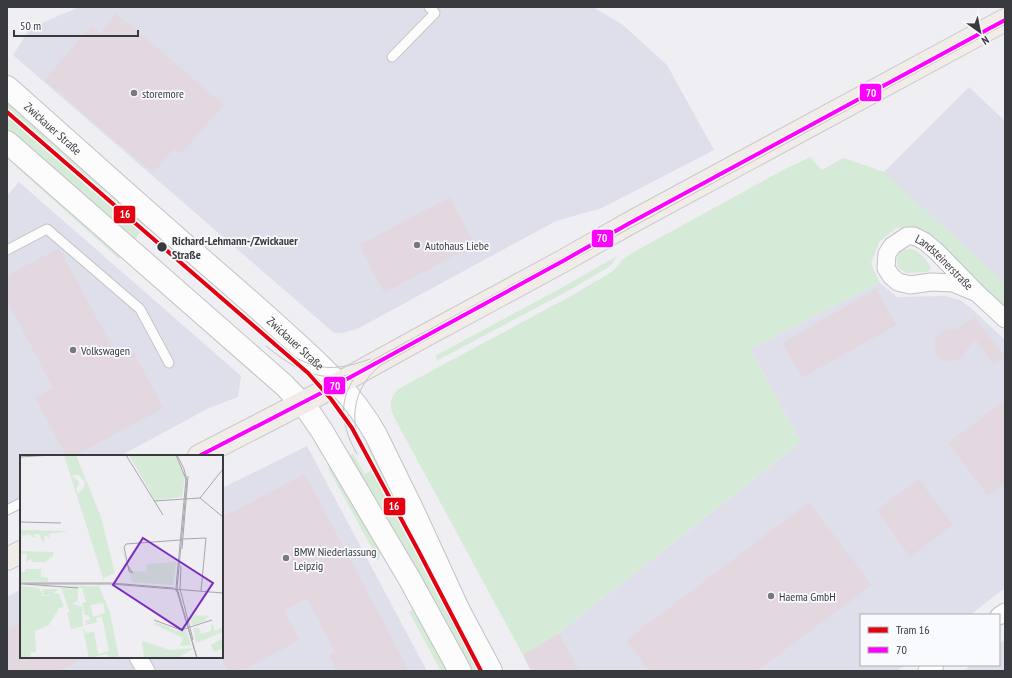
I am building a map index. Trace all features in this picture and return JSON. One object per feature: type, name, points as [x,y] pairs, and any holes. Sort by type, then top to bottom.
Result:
[{"type":"main road","points":[[202,455],[302,403],[628,224],[1005,20]]},
{"type":"main road","name":"Zwickauer Straße","points":[[7,87],[125,193],[247,298],[323,367],[356,404],[376,435],[416,515],[459,611],[491,671]]},
{"type":"main road","points":[[7,142],[284,385],[302,403],[322,431],[413,584],[460,671]]},
{"type":"main road","points":[[7,559],[20,552]]},
{"type":"street","name":"Landsteinerstraße","points":[[977,293],[953,283],[931,282],[910,285],[898,282],[891,276],[886,268],[887,254],[892,246],[907,236],[914,236],[924,241],[1005,319]]},
{"type":"street","points":[[139,658],[146,671]]},
{"type":"lane","points":[[392,57],[435,13],[429,7]]},
{"type":"lane","points":[[7,250],[47,228],[140,309],[169,363]]},
{"type":"lane","points":[[7,510],[20,504]]},
{"type":"shaded area","points":[[79,7],[593,7],[623,25],[667,65],[714,150],[602,208],[556,221],[357,329],[342,333],[334,333],[13,55],[30,28]]},
{"type":"shaded area","points":[[969,87],[1005,121],[1005,306],[843,158],[884,172]]},
{"type":"shaded area","points":[[19,182],[241,376],[238,397],[209,408],[122,455],[20,455],[20,510],[7,516],[7,196]]},
{"type":"shaded area","points":[[880,283],[897,297],[945,296],[960,300],[971,308],[1005,340],[1005,588],[971,614],[860,614],[860,666],[904,666],[897,671],[531,671],[523,655],[559,633],[801,442],[750,349]]},
{"type":"shaded area","name":"BMW Niederlassung Leipzig","points":[[307,446],[427,671],[7,671],[7,597],[20,590],[20,658],[223,658],[223,488]]},
{"type":"shaded area","points":[[1005,639],[1005,671],[964,671],[970,666],[1000,666],[1000,643]]},
{"type":"green space","points":[[7,98],[110,188],[106,193],[110,196],[114,192],[150,222],[132,243],[7,135]]},
{"type":"green space","points":[[7,154],[123,254],[119,259],[10,161]]},
{"type":"green space","points":[[810,157],[822,170],[843,158],[884,172],[1005,283],[1005,306],[931,238],[916,228],[896,228],[879,242],[871,264],[880,283],[750,349],[801,442],[559,633],[523,655],[395,419],[391,407],[393,396],[398,389],[569,297],[610,273],[622,260],[632,253],[783,170]]},
{"type":"green space","points":[[905,249],[912,249],[918,252],[928,262],[931,268],[928,272],[907,273],[898,268],[897,257]]},
{"type":"green space","points":[[617,256],[612,264],[607,268],[566,292],[438,360],[435,356],[563,287]]},
{"type":"green space","points":[[372,443],[485,671],[469,671],[346,457],[353,454],[365,474],[377,467],[367,446]]},
{"type":"green space","points":[[332,465],[380,547],[379,561],[328,468]]},
{"type":"green space","points":[[414,609],[447,671],[441,671],[409,612]]},
{"type":"building","name":"storemore","points":[[116,13],[224,105],[181,154],[174,149],[153,173],[44,80],[91,26],[100,33]]},
{"type":"building","name":"Autohaus Liebe","points":[[450,197],[475,245],[384,293],[359,245]]},
{"type":"building","name":"Volkswagen","points":[[59,248],[116,353],[130,346],[164,408],[76,455],[65,455],[35,398],[53,388],[7,301],[7,275]]},
{"type":"building","points":[[876,289],[897,325],[802,378],[782,343]]},
{"type":"building","points":[[974,316],[1005,357],[994,365],[975,339],[962,357],[957,360],[952,362],[941,359],[935,350],[935,340],[938,335],[946,330],[957,329]]},
{"type":"building","points":[[1005,400],[1005,484],[988,496],[948,443]]},
{"type":"building","name":"BMW Niederlassung Leipzig","points":[[305,474],[409,671],[337,671],[329,655],[335,652],[307,599],[284,610],[300,640],[242,671],[227,671],[222,661],[223,516]]},
{"type":"building","points":[[919,479],[953,525],[910,557],[876,510]]},
{"type":"building","name":"Haema GmbH","points":[[809,502],[872,585],[757,671],[649,671],[626,640]]},
{"type":"building","points":[[20,622],[20,658],[84,658],[60,671],[7,671],[7,629]]},
{"type":"building","points":[[559,633],[579,671],[531,671],[523,655]]},
{"type":"tram line","points":[[357,454],[349,439],[346,428],[344,418],[345,399],[352,381],[365,366],[373,360],[1005,17]]},
{"type":"tram line","points":[[367,457],[357,434],[355,424],[356,405],[358,395],[362,387],[367,379],[381,365],[1005,24]]},
{"type":"tram line","name":"16","points":[[7,112],[308,373],[331,399],[352,428],[481,671]]},
{"type":"tram line","points":[[267,337],[292,355],[315,366],[340,367],[370,359]]},
{"type":"tram line","points":[[266,346],[288,362],[310,373],[333,377],[346,376],[359,372]]},
{"type":"transit line","name":"70","points":[[201,455],[325,391],[628,224],[1005,20]]},
{"type":"place","name":"storemore","points":[[134,93]]},
{"type":"place","name":"Autohaus Liebe","points":[[417,245]]},
{"type":"place","name":"Richard-Lehmann-/Zwickauer Straße","points":[[162,247]]},
{"type":"place","name":"Volkswagen","points":[[73,350]]},
{"type":"place","name":"BMW Niederlassung Leipzig","points":[[286,558]]},
{"type":"place","name":"Haema GmbH","points":[[771,596]]}]
